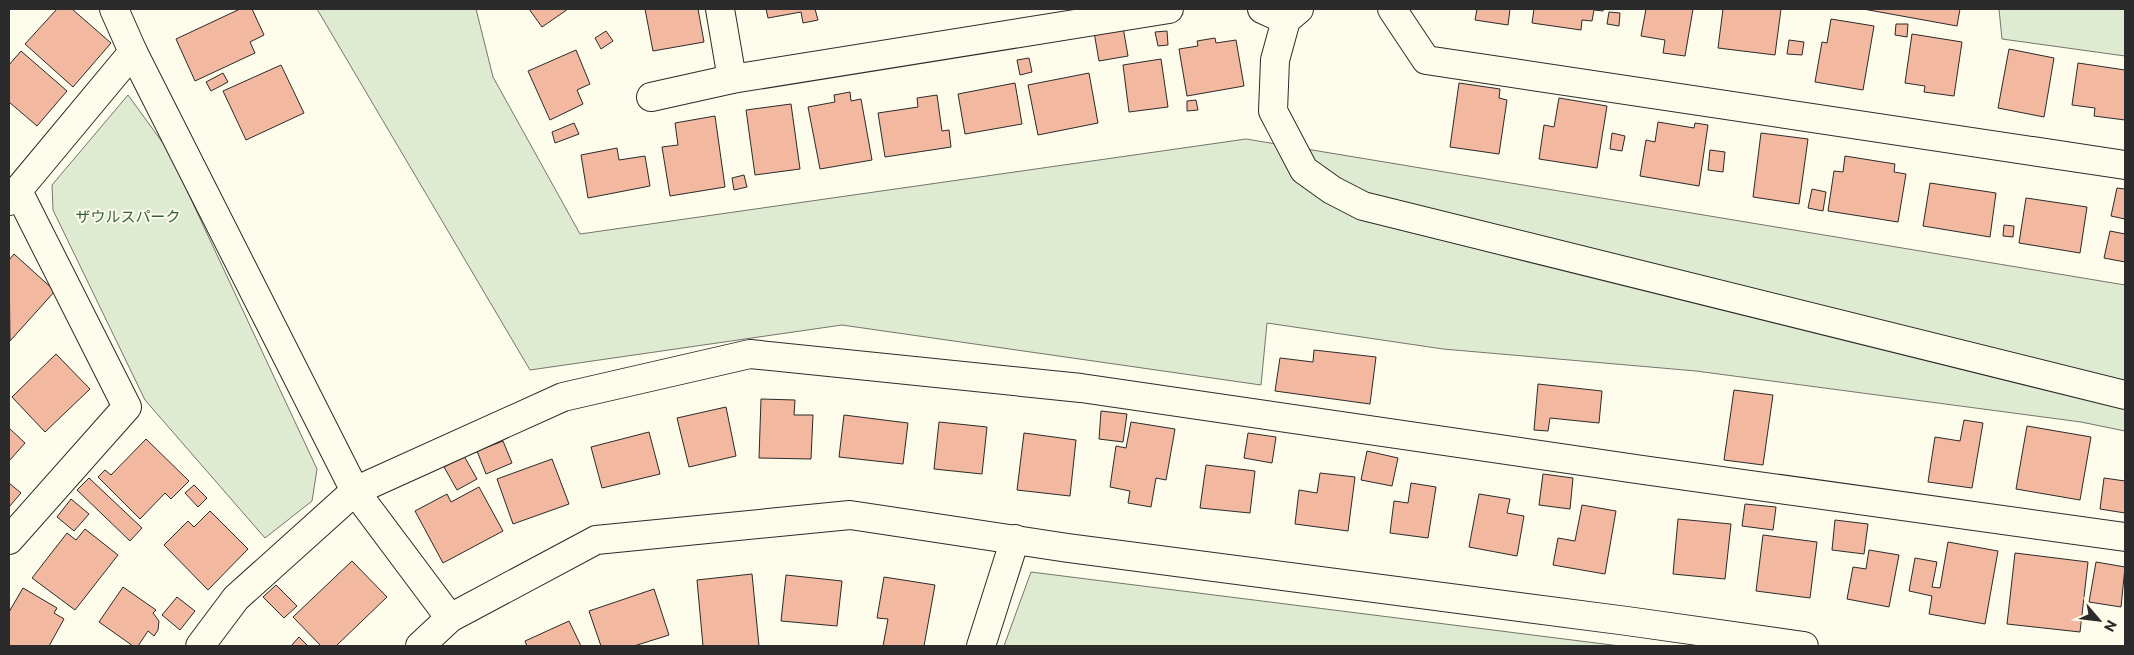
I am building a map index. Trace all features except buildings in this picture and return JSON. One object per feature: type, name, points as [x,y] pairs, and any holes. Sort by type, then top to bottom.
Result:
[{"type":"street","points":[[114,9],[133,52],[355,491],[450,618]]},
{"type":"street","points":[[720,9],[732,79]]},
{"type":"street","points":[[651,96],[732,79],[1169,9]]},
{"type":"street","points":[[1392,9],[1426,60],[2125,165]]},
{"type":"street","points":[[1283,13],[1275,60],[1273,111],[1304,170],[1332,190],[1364,206],[2125,395]]},
{"type":"street","points":[[9,540],[127,406],[13,196],[133,52]]},
{"type":"street","points":[[200,646],[236,598],[355,491],[563,396],[750,354],[1081,388],[1643,470],[2125,536]]},
{"type":"street","points":[[420,646],[450,618],[596,540],[850,515],[1804,646]]},
{"type":"street","points":[[981,646],[1015,539]]},
{"type":"green space","points":[[317,9],[476,9],[493,77],[580,234],[1246,139],[2125,285],[2125,431],[2081,422],[1696,371],[1443,349],[1267,323],[1261,385],[842,325],[530,370]]},
{"type":"green space","points":[[1999,9],[2125,9],[2125,56],[2002,39]]},
{"type":"green space","name":"ザウルスパーク","points":[[128,95],[168,150],[317,469],[312,501],[265,538],[145,400],[53,210],[52,185]]},
{"type":"green space","points":[[1031,572],[1620,646],[1004,646]]}]
